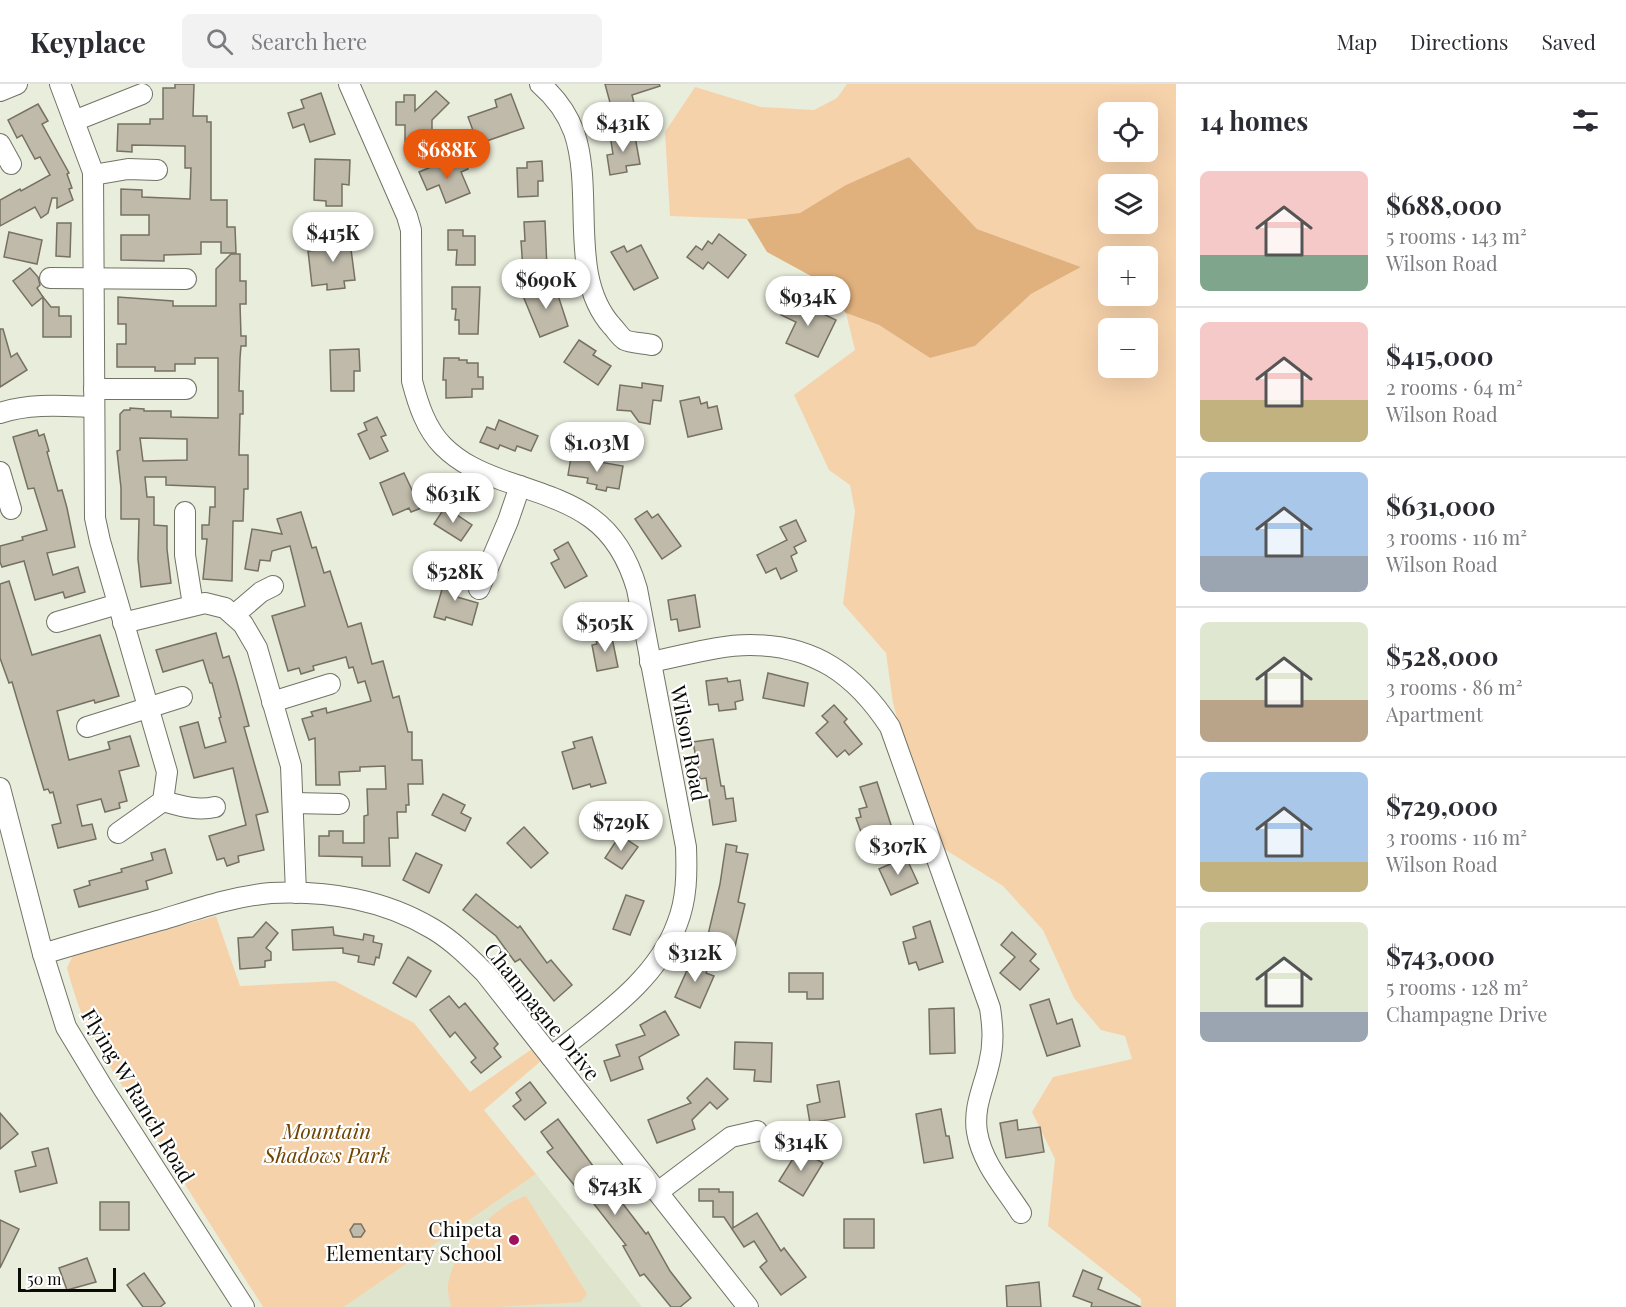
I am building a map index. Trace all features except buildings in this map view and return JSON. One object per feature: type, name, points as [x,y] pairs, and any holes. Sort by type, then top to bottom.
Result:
[{"type":"street","points":[[0,91],[17,84]]},
{"type":"street","points":[[60,84],[90,159],[93,175],[95,518],[167,772],[163,801],[118,833]]},
{"type":"street","points":[[540,84],[563,110],[574,132],[580,172],[585,260],[598,307],[624,340],[652,345]]},
{"type":"street","name":"Wilson Road","points":[[357,86],[411,230],[412,381],[424,417],[442,446],[462,462],[483,473],[562,501],[584,512],[615,541],[631,568],[637,589],[686,847],[686,885],[683,904],[669,941],[647,973],[629,992],[552,1057]]},
{"type":"street","points":[[74,121],[142,94]]},
{"type":"street","points":[[0,144],[11,164]]},
{"type":"street","points":[[93,175],[128,169],[157,170]]},
{"type":"street","points":[[50,278],[186,279]]},
{"type":"street","points":[[0,413],[94,398],[186,389]]},
{"type":"street","points":[[0,472],[11,509]]},
{"type":"street","points":[[479,589],[520,486]]},
{"type":"street","points":[[185,512],[185,555],[193,604]]},
{"type":"street","points":[[234,615],[261,592],[273,586]]},
{"type":"street","points":[[57,622],[118,604]]},
{"type":"street","points":[[123,623],[193,604],[213,604],[234,615],[243,624],[256,648],[291,766],[296,893]]},
{"type":"street","points":[[650,662],[731,646],[749,645],[790,650],[810,655],[837,670],[863,690],[876,706],[890,727],[990,1008],[993,1046],[978,1097],[977,1131],[982,1150],[991,1168],[1022,1213]]},
{"type":"street","points":[[272,702],[330,684]]},
{"type":"street","points":[[87,727],[182,697]]},
{"type":"street","name":"Flying W Ranch Road","points":[[0,788],[43,954],[66,1027],[244,1307]]},
{"type":"street","points":[[163,801],[196,809],[215,807]]},
{"type":"street","points":[[293,803],[339,804]]},
{"type":"street","name":"Champagne Drive","points":[[43,954],[219,903],[271,893],[319,893],[370,902],[392,909],[433,929],[467,955],[485,973],[748,1307]]},
{"type":"street","points":[[658,1192],[731,1137],[757,1131]]},
{"type":"shaded area","points":[[909,157],[977,229],[1081,267],[1031,294],[975,346],[930,358],[879,325],[846,313],[811,276],[767,252],[747,219],[800,213],[846,185]]},
{"type":"shaded area","name":"Chipeta Elementary School","points":[[536,1174],[642,1307],[344,1307]]},
{"type":"green space","points":[[847,84],[1176,84],[1176,1307],[1141,1307],[1141,1299],[1048,1226],[1055,1159],[1032,1112],[1053,1077],[1132,1059],[1125,1036],[1101,1030],[1074,998],[1043,930],[1003,886],[930,840],[893,703],[886,653],[843,604],[855,511],[850,485],[829,470],[794,395],[855,350],[846,313],[879,325],[930,358],[975,346],[1031,294],[1081,267],[977,229],[909,157],[800,213],[747,219],[670,216],[665,132],[695,87],[761,107],[814,110],[837,98]]},
{"type":"green space","name":"Mountain Shadows Park","points":[[216,916],[240,986],[335,981],[414,1023],[470,1092],[532,1049],[541,1061],[484,1110],[536,1174],[344,1307],[263,1307],[100,1051],[77,1001],[67,968],[73,955]]},
{"type":"green space","points":[[526,1196],[587,1294],[581,1302],[451,1307],[448,1284],[452,1270],[466,1243],[500,1209]]},
{"type":"place","name":"Chipeta Elementary School","points":[[514,1240]]}]
